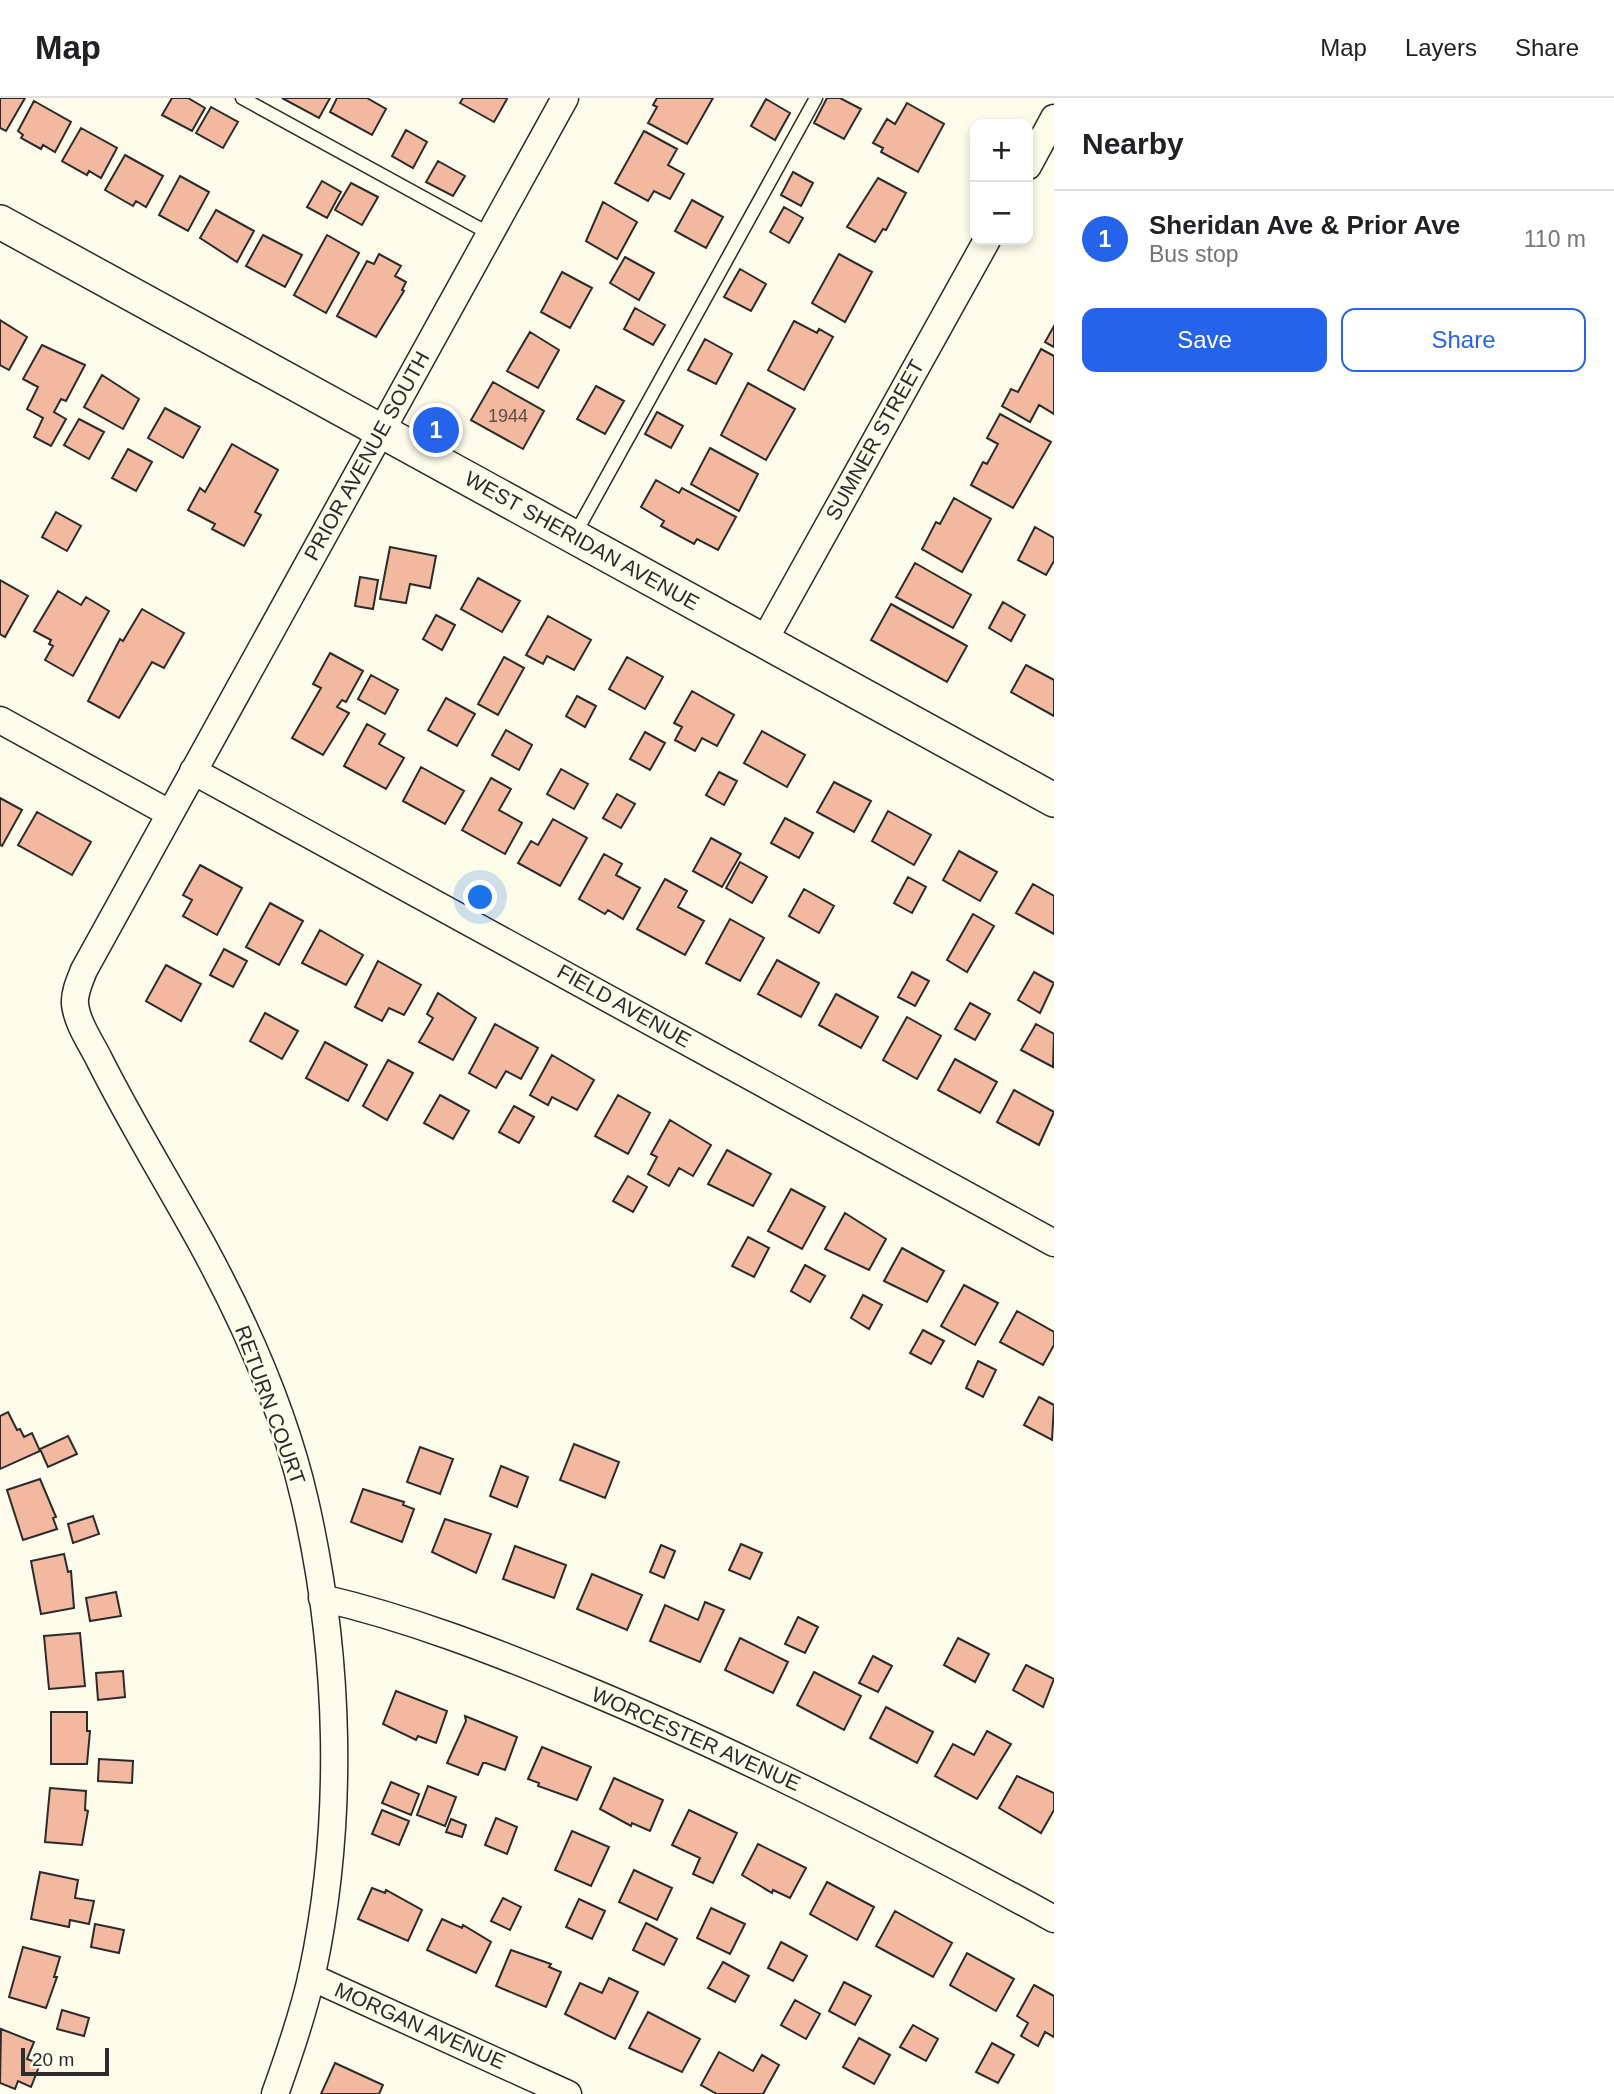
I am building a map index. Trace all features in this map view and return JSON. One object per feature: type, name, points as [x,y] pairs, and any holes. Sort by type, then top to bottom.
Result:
[{"type":"street","name":"PRIOR AVENUE SOUTH","points":[[169,813],[565,98]]},
{"type":"street","points":[[1033,157],[1054,118]]},
{"type":"street","name":"WEST SHERIDAN AVENUE","points":[[0,222],[1054,800]]},
{"type":"street","name":"SUMNER STREET","points":[[764,641],[983,245]]},
{"type":"street","points":[[0,720],[169,813]]},
{"type":"street","name":"FIELD AVENUE","points":[[193,771],[1054,1243]]},
{"type":"street","name":"RETURN COURT","points":[[169,813],[83,970],[75,1004],[120,1101],[204,1248],[244,1330],[278,1414],[304,1500],[322,1598],[334,1738],[332,1827],[323,1917],[311,1977],[275,2094]]},
{"type":"street","name":"WORCESTER AVENUE","points":[[322,1598],[448,1635],[638,1711],[810,1790],[1054,1919]]},
{"type":"street","name":"MORGAN AVENUE","points":[[311,1977],[568,2094]]},
{"type":"lane","points":[[242,98],[490,234]]},
{"type":"lane","points":[[574,536],[816,98]]},
{"type":"building","points":[[0,98],[25,98],[6,131],[0,128]]},
{"type":"building","points":[[172,98],[188,98],[205,108],[192,131],[162,115]]},
{"type":"building","points":[[282,98],[330,98],[319,118]]},
{"type":"building","points":[[337,98],[367,98],[386,109],[372,135],[330,112]]},
{"type":"building","points":[[463,98],[507,99],[494,122],[460,103]]},
{"type":"building","points":[[657,98],[713,98],[687,144],[648,123],[657,107],[653,105]]},
{"type":"building","points":[[827,98],[840,98],[861,109],[844,139],[814,123]]},
{"type":"building","points":[[766,99],[790,113],[775,140],[751,126]]},
{"type":"building","points":[[34,101],[71,122],[55,152],[43,145],[41,149],[21,138],[23,135],[18,131]]},
{"type":"building","points":[[907,103],[944,124],[918,172],[881,152],[883,148],[873,143],[887,119],[895,124]]},
{"type":"building","points":[[211,107],[238,122],[223,148],[196,133]]},
{"type":"building","points":[[81,128],[117,148],[101,178],[89,171],[87,175],[62,161]]},
{"type":"building","points":[[406,130],[427,142],[413,168],[392,156]]},
{"type":"building","points":[[644,131],[677,149],[668,165],[684,174],[670,199],[654,191],[648,201],[615,183]]},
{"type":"building","points":[[125,155],[163,176],[146,207],[136,201],[133,206],[105,190]]},
{"type":"building","points":[[438,161],[465,176],[453,196],[426,182]]},
{"type":"building","points":[[793,172],[813,183],[801,206],[781,195]]},
{"type":"building","points":[[180,176],[209,192],[188,231],[159,215]]},
{"type":"building","points":[[878,178],[906,193],[886,230],[883,229],[875,242],[847,227]]},
{"type":"building","points":[[322,181],[341,192],[327,218],[307,207]]},
{"type":"building","points":[[351,183],[378,197],[362,225],[335,210]]},
{"type":"building","points":[[692,200],[723,217],[706,248],[675,231]]},
{"type":"building","points":[[603,202],[637,222],[617,259],[586,241]]},
{"type":"building","points":[[784,207],[803,218],[789,243],[770,232]]},
{"type":"building","points":[[216,210],[254,231],[237,262],[200,238]]},
{"type":"building","points":[[263,235],[302,255],[285,287],[246,266]]},
{"type":"building","points":[[327,235],[359,253],[326,313],[294,295]]},
{"type":"building","points":[[379,254],[401,266],[395,276],[406,282],[402,290],[404,291],[376,337],[337,316],[367,261],[374,264]]},
{"type":"building","points":[[839,254],[872,272],[845,322],[812,303]]},
{"type":"building","points":[[625,257],[654,273],[639,300],[610,283]]},
{"type":"building","points":[[740,269],[766,284],[751,311],[724,297]]},
{"type":"building","points":[[562,272],[592,288],[570,328],[541,312]]},
{"type":"building","points":[[635,308],[665,325],[653,345],[624,329]]},
{"type":"building","points":[[0,320],[27,337],[9,370],[0,365]]},
{"type":"building","points":[[794,321],[817,333],[819,329],[833,337],[804,390],[768,370]]},
{"type":"building","points":[[1054,326],[1054,347],[1045,342]]},
{"type":"building","points":[[530,332],[559,350],[538,388],[507,371]]},
{"type":"building","points":[[705,339],[732,354],[716,384],[688,370]]},
{"type":"building","points":[[42,345],[85,365],[66,401],[61,399],[54,412],[66,419],[51,446],[34,437],[43,418],[27,409],[38,387],[23,379]]},
{"type":"building","points":[[1041,349],[1054,356],[1054,414],[1039,405],[1030,422],[1002,406],[1011,389],[1018,392]]},
{"type":"building","points":[[102,375],[139,399],[123,429],[84,407]]},
{"type":"building","points":[[493,382],[544,411],[523,449],[471,420]]},
{"type":"building","points":[[748,383],[795,409],[766,460],[721,435]]},
{"type":"building","points":[[596,386],[624,401],[605,434],[577,419]]},
{"type":"building","points":[[165,408],[200,427],[183,458],[148,438]]},
{"type":"building","points":[[657,412],[683,426],[671,448],[645,434]]},
{"type":"building","points":[[1000,414],[1051,442],[1013,508],[971,485],[983,462],[987,464],[998,444],[987,438]]},
{"type":"building","points":[[79,419],[104,432],[89,459],[64,445]]},
{"type":"building","points":[[232,444],[278,470],[255,512],[261,515],[244,546],[212,529],[215,524],[188,510],[200,488],[205,492]]},
{"type":"building","points":[[710,448],[758,474],[739,511],[691,484]]},
{"type":"building","points":[[128,449],[152,462],[136,491],[112,478]]},
{"type":"building","points":[[656,480],[679,493],[682,488],[736,517],[718,550],[697,539],[694,544],[661,526],[664,521],[641,507]]},
{"type":"building","points":[[954,498],[991,519],[962,572],[922,549],[936,522],[940,524]]},
{"type":"building","points":[[56,512],[81,526],[67,551],[42,537]]},
{"type":"building","points":[[1035,527],[1054,538],[1054,561],[1046,575],[1018,560]]},
{"type":"building","points":[[390,547],[436,556],[430,588],[410,584],[406,603],[380,599]]},
{"type":"building","points":[[915,563],[971,595],[953,628],[896,597]]},
{"type":"building","points":[[360,577],[378,580],[373,609],[355,606]]},
{"type":"building","points":[[478,578],[520,601],[502,632],[461,609]]},
{"type":"building","points":[[0,580],[28,596],[5,637],[0,634]]},
{"type":"building","points":[[58,591],[81,605],[86,597],[109,611],[73,676],[45,660],[53,646],[49,644],[51,640],[34,631]]},
{"type":"building","points":[[1003,602],[1025,615],[1011,641],[989,628]]},
{"type":"building","points":[[891,604],[967,646],[947,682],[871,640]]},
{"type":"building","points":[[142,609],[184,633],[164,668],[152,662],[119,718],[88,701],[120,639],[123,641]]},
{"type":"building","points":[[436,615],[455,625],[442,650],[423,639]]},
{"type":"building","points":[[548,616],[591,640],[574,670],[547,656],[543,664],[526,655]]},
{"type":"building","points":[[330,653],[363,671],[346,702],[342,700],[337,707],[349,713],[323,755],[292,738],[321,688],[313,684]]},
{"type":"building","points":[[504,657],[524,668],[498,715],[478,704]]},
{"type":"building","points":[[627,657],[663,677],[645,709],[609,689]]},
{"type":"building","points":[[1026,665],[1054,680],[1054,716],[1011,692]]},
{"type":"building","points":[[371,675],[398,690],[385,714],[358,699]]},
{"type":"building","points":[[692,691],[734,715],[717,746],[702,738],[695,751],[675,740],[682,727],[674,723]]},
{"type":"building","points":[[577,696],[596,706],[585,727],[566,716]]},
{"type":"building","points":[[446,698],[475,714],[457,746],[428,730]]},
{"type":"building","points":[[367,724],[385,734],[379,744],[404,758],[386,789],[344,766]]},
{"type":"building","points":[[506,730],[532,745],[519,770],[492,755]]},
{"type":"building","points":[[762,731],[805,755],[787,787],[744,763]]},
{"type":"building","points":[[645,732],[665,743],[650,770],[630,759]]},
{"type":"building","points":[[421,767],[464,791],[445,824],[403,801]]},
{"type":"building","points":[[561,769],[588,784],[574,809],[547,794]]},
{"type":"building","points":[[719,772],[737,781],[724,805],[706,795]]},
{"type":"building","points":[[491,778],[511,789],[499,810],[522,823],[505,854],[462,830]]},
{"type":"building","points":[[834,782],[871,801],[854,832],[817,812]]},
{"type":"building","points":[[617,794],[635,804],[621,828],[603,818]]},
{"type":"building","points":[[0,798],[22,810],[2,846],[0,845]]},
{"type":"building","points":[[888,811],[931,835],[914,865],[872,841]]},
{"type":"building","points":[[37,812],[91,842],[72,875],[18,845]]},
{"type":"building","points":[[785,818],[813,833],[799,858],[771,843]]},
{"type":"building","points":[[553,819],[587,838],[560,886],[518,863],[531,841],[538,845]]},
{"type":"building","points":[[711,838],[741,854],[722,887],[693,871]]},
{"type":"building","points":[[959,851],[997,872],[980,901],[943,880]]},
{"type":"building","points":[[604,854],[622,864],[616,875],[640,888],[623,919],[608,910],[605,914],[579,899]]},
{"type":"building","points":[[740,862],[767,877],[752,903],[726,888]]},
{"type":"building","points":[[200,865],[242,888],[217,935],[183,916],[192,900],[183,895]]},
{"type":"building","points":[[908,877],[926,887],[912,913],[894,903]]},
{"type":"building","points":[[665,879],[687,891],[678,907],[704,921],[685,955],[637,929]]},
{"type":"building","points":[[1033,884],[1054,896],[1054,934],[1016,913]]},
{"type":"building","points":[[804,889],[834,906],[819,933],[789,916]]},
{"type":"building","points":[[270,903],[303,921],[279,965],[246,947]]},
{"type":"building","points":[[973,914],[994,926],[967,972],[947,960]]},
{"type":"building","points":[[730,919],[764,938],[740,981],[706,963]]},
{"type":"building","points":[[320,930],[363,955],[346,985],[302,963]]},
{"type":"building","points":[[224,949],[247,961],[233,987],[210,975]]},
{"type":"building","points":[[777,960],[819,983],[801,1017],[758,994]]},
{"type":"building","points":[[378,961],[421,985],[404,1015],[389,1008],[382,1021],[355,1007]]},
{"type":"building","points":[[166,965],[201,984],[181,1021],[146,1001]]},
{"type":"building","points":[[912,972],[929,981],[915,1006],[898,997]]},
{"type":"building","points":[[1034,972],[1054,983],[1040,1013],[1018,1000]]},
{"type":"building","points":[[438,993],[476,1018],[453,1060],[419,1042],[433,1018],[427,1014]]},
{"type":"building","points":[[836,994],[878,1017],[861,1048],[819,1025]]},
{"type":"building","points":[[970,1003],[990,1014],[975,1040],[955,1029]]},
{"type":"building","points":[[265,1013],[298,1031],[282,1059],[250,1041]]},
{"type":"building","points":[[907,1017],[941,1036],[917,1079],[883,1060]]},
{"type":"building","points":[[495,1024],[538,1048],[521,1079],[506,1071],[496,1088],[469,1073]]},
{"type":"building","points":[[1036,1024],[1054,1034],[1053,1067],[1021,1050]]},
{"type":"building","points":[[325,1042],[367,1065],[348,1101],[306,1078]]},
{"type":"building","points":[[552,1055],[594,1080],[577,1110],[552,1097],[548,1105],[530,1095]]},
{"type":"building","points":[[955,1059],[997,1082],[980,1113],[938,1090]]},
{"type":"building","points":[[388,1060],[413,1073],[387,1120],[363,1106]]},
{"type":"building","points":[[1014,1090],[1054,1112],[1039,1145],[997,1122]]},
{"type":"building","points":[[440,1095],[469,1111],[453,1139],[424,1123]]},
{"type":"building","points":[[618,1095],[650,1113],[628,1154],[595,1136]]},
{"type":"building","points":[[514,1106],[534,1117],[519,1143],[499,1132]]},
{"type":"building","points":[[670,1120],[711,1145],[693,1176],[679,1168],[669,1186],[648,1174],[657,1157],[651,1154]]},
{"type":"building","points":[[727,1150],[771,1174],[753,1206],[708,1184]]},
{"type":"building","points":[[628,1176],[647,1187],[633,1212],[613,1201]]},
{"type":"building","points":[[791,1189],[825,1207],[802,1249],[768,1231]]},
{"type":"building","points":[[845,1213],[886,1239],[869,1270],[825,1249]]},
{"type":"building","points":[[748,1237],[769,1248],[754,1277],[732,1266]]},
{"type":"building","points":[[902,1248],[944,1271],[927,1302],[884,1281]]},
{"type":"building","points":[[805,1265],[825,1276],[810,1302],[791,1291]]},
{"type":"building","points":[[964,1285],[998,1303],[975,1345],[941,1326]]},
{"type":"building","points":[[863,1295],[882,1305],[869,1329],[851,1318]]},
{"type":"building","points":[[1017,1311],[1054,1332],[1054,1345],[1043,1365],[1000,1342]]},
{"type":"building","points":[[923,1330],[944,1341],[931,1364],[910,1353]]},
{"type":"building","points":[[978,1361],[996,1370],[983,1397],[966,1388]]},
{"type":"building","points":[[1039,1397],[1054,1405],[1052,1440],[1024,1425]]},
{"type":"building","points":[[8,1412],[17,1430],[20,1429],[24,1437],[32,1433],[40,1451],[0,1469],[0,1416]]},
{"type":"building","points":[[68,1436],[77,1454],[48,1467],[40,1449]]},
{"type":"building","points":[[574,1444],[619,1462],[605,1498],[560,1480]]},
{"type":"building","points":[[420,1447],[453,1459],[440,1494],[407,1482]]},
{"type":"building","points":[[501,1466],[528,1477],[517,1507],[490,1496]]},
{"type":"building","points":[[40,1479],[56,1517],[53,1518],[57,1529],[23,1540],[7,1490]]},
{"type":"building","points":[[363,1489],[404,1502],[403,1505],[414,1509],[402,1542],[351,1522]]},
{"type":"building","points":[[93,1516],[99,1534],[73,1543],[68,1524]]},
{"type":"building","points":[[445,1519],[491,1534],[476,1573],[432,1552]]},
{"type":"building","points":[[741,1544],[762,1553],[750,1579],[729,1570]]},
{"type":"building","points":[[661,1545],[675,1551],[664,1578],[650,1572]]},
{"type":"building","points":[[515,1546],[566,1565],[554,1598],[503,1579]]},
{"type":"building","points":[[64,1554],[68,1572],[71,1571],[74,1608],[41,1614],[31,1561]]},
{"type":"building","points":[[592,1574],[642,1595],[627,1630],[577,1609]]},
{"type":"building","points":[[116,1592],[121,1616],[90,1621],[86,1598]]},
{"type":"building","points":[[705,1602],[724,1610],[700,1662],[650,1641],[665,1605],[698,1620]]},
{"type":"building","points":[[798,1617],[818,1627],[805,1653],[785,1644]]},
{"type":"building","points":[[80,1633],[85,1686],[49,1689],[44,1636]]},
{"type":"building","points":[[740,1638],[788,1662],[773,1693],[725,1670]]},
{"type":"building","points":[[958,1638],[989,1654],[975,1682],[944,1665]]},
{"type":"building","points":[[873,1656],[892,1666],[878,1692],[859,1683]]},
{"type":"building","points":[[1026,1665],[1054,1679],[1043,1707],[1013,1690]]},
{"type":"building","points":[[123,1671],[125,1697],[98,1700],[96,1673]]},
{"type":"building","points":[[814,1672],[861,1696],[844,1730],[797,1705]]},
{"type":"building","points":[[396,1691],[447,1711],[436,1743],[418,1736],[416,1740],[383,1724]]},
{"type":"building","points":[[886,1707],[933,1732],[917,1763],[870,1738]]},
{"type":"building","points":[[51,1712],[87,1712],[87,1731],[90,1731],[87,1764],[51,1764]]},
{"type":"building","points":[[465,1716],[517,1737],[505,1770],[483,1763],[478,1775],[447,1763],[466,1721]]},
{"type":"building","points":[[987,1731],[1011,1744],[977,1799],[935,1776],[953,1744],[974,1755]]},
{"type":"building","points":[[542,1747],[591,1767],[577,1800],[538,1786],[539,1783],[528,1779]]},
{"type":"building","points":[[99,1759],[133,1761],[132,1783],[98,1781]]},
{"type":"building","points":[[1017,1776],[1054,1793],[1054,1810],[1041,1833],[999,1808]]},
{"type":"building","points":[[614,1778],[663,1800],[650,1831],[632,1823],[631,1826],[600,1809]]},
{"type":"building","points":[[391,1782],[419,1794],[411,1815],[382,1803]]},
{"type":"building","points":[[428,1786],[456,1797],[445,1826],[417,1815]]},
{"type":"building","points":[[50,1788],[86,1791],[85,1810],[88,1811],[82,1845],[45,1842]]},
{"type":"building","points":[[382,1810],[409,1821],[399,1845],[372,1834]]},
{"type":"building","points":[[689,1810],[737,1833],[713,1883],[693,1874],[700,1858],[672,1845]]},
{"type":"building","points":[[496,1818],[517,1827],[507,1854],[485,1845]]},
{"type":"building","points":[[451,1819],[466,1825],[462,1837],[446,1832]]},
{"type":"building","points":[[572,1831],[609,1847],[591,1886],[555,1870]]},
{"type":"building","points":[[758,1844],[806,1868],[790,1898],[773,1890],[772,1893],[742,1875]]},
{"type":"building","points":[[634,1870],[672,1888],[657,1920],[619,1902]]},
{"type":"building","points":[[40,1872],[78,1880],[75,1898],[94,1901],[89,1924],[70,1920],[69,1927],[31,1919]]},
{"type":"building","points":[[827,1882],[874,1907],[857,1940],[810,1914]]},
{"type":"building","points":[[372,1888],[385,1893],[386,1890],[422,1910],[408,1941],[358,1919]]},
{"type":"building","points":[[503,1898],[521,1907],[510,1930],[491,1921]]},
{"type":"building","points":[[579,1899],[605,1911],[592,1939],[566,1927]]},
{"type":"building","points":[[711,1908],[745,1924],[730,1954],[697,1938]]},
{"type":"building","points":[[895,1911],[952,1943],[933,1977],[876,1946]]},
{"type":"building","points":[[442,1919],[462,1928],[463,1925],[491,1942],[476,1973],[427,1950]]},
{"type":"building","points":[[646,1923],[677,1939],[664,1965],[633,1950]]},
{"type":"building","points":[[95,1924],[124,1930],[119,1953],[91,1947]]},
{"type":"building","points":[[781,1942],[807,1956],[793,1981],[768,1968]]},
{"type":"building","points":[[23,1947],[60,1957],[54,1977],[57,1977],[46,2008],[9,1997]]},
{"type":"building","points":[[511,1950],[551,1964],[549,1967],[561,1972],[546,2007],[496,1986]]},
{"type":"building","points":[[967,1953],[1014,1979],[996,2011],[950,1985]]},
{"type":"building","points":[[723,1962],[749,1976],[735,2002],[708,1988]]},
{"type":"building","points":[[609,1978],[638,1992],[615,2039],[565,2014],[580,1983],[602,1993]]},
{"type":"building","points":[[844,1982],[871,1996],[855,2025],[829,2011]]},
{"type":"building","points":[[1034,1985],[1054,1996],[1054,2037],[1045,2032],[1038,2046],[1021,2036],[1028,2023],[1017,2016]]},
{"type":"building","points":[[795,2000],[820,2014],[806,2039],[781,2025]]},
{"type":"building","points":[[62,2010],[89,2018],[84,2036],[57,2029]]},
{"type":"building","points":[[648,2012],[700,2039],[682,2072],[629,2048]]},
{"type":"building","points":[[913,2025],[938,2039],[926,2061],[900,2047]]},
{"type":"building","points":[[1,2029],[34,2042],[27,2059],[40,2064],[31,2087],[18,2081],[15,2089],[0,2083]]},
{"type":"building","points":[[859,2038],[890,2055],[874,2084],[843,2067]]},
{"type":"building","points":[[992,2043],[1014,2055],[998,2083],[976,2072]]},
{"type":"building","points":[[719,2052],[753,2071],[762,2055],[779,2065],[763,2094],[717,2094],[701,2085]]},
{"type":"building","points":[[335,2063],[383,2085],[379,2094],[321,2094]]},
{"type":"place","name":"Sheridan Ave & Prior Ave","points":[[436,430]]}]
